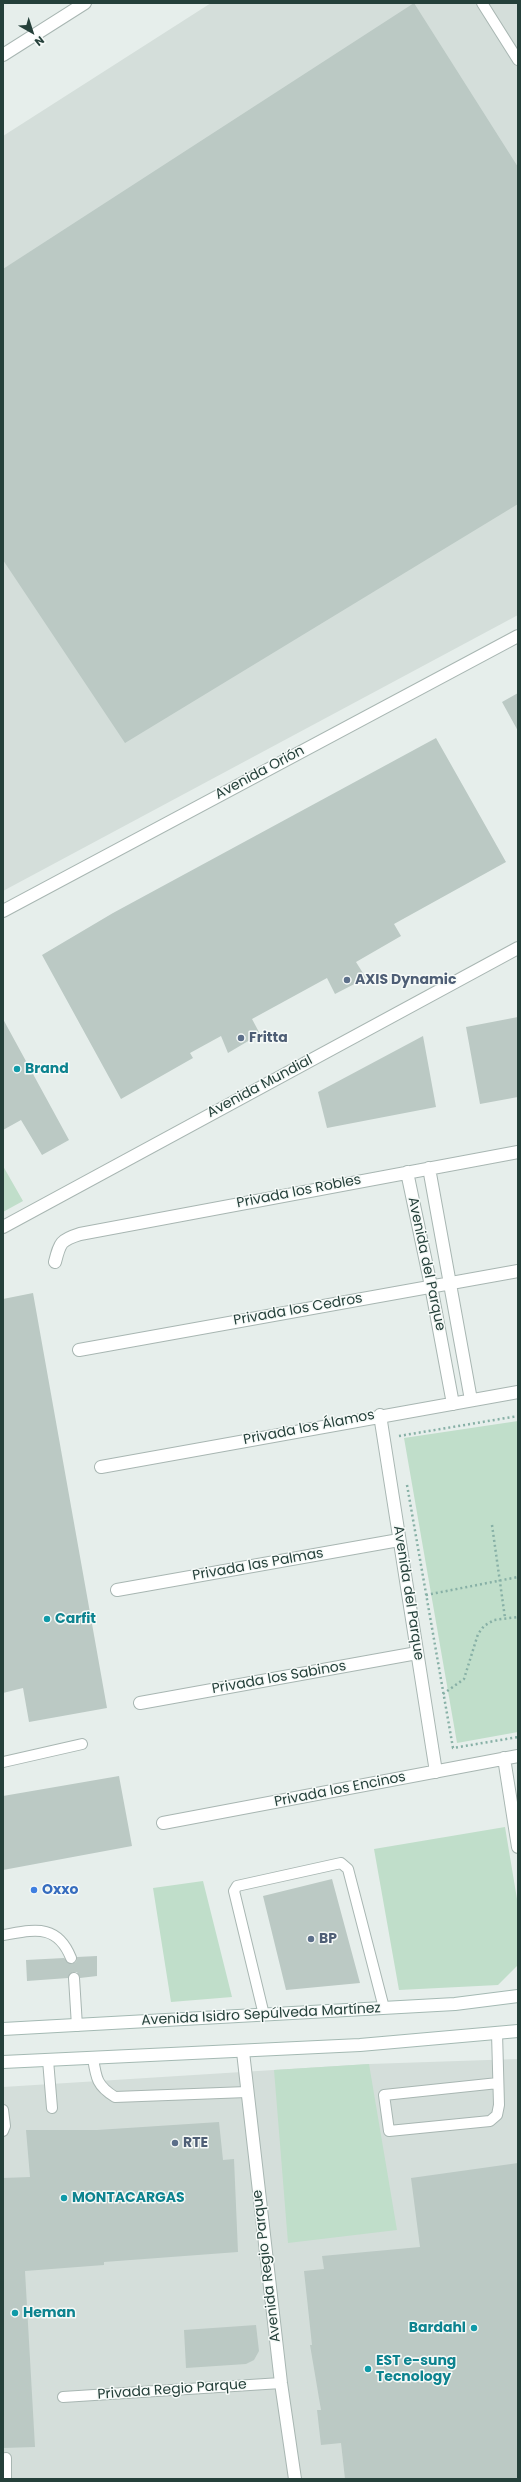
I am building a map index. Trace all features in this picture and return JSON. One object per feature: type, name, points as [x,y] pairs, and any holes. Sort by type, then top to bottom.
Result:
[{"type":"street","points":[[3,55],[85,3]]},
{"type":"street","name":"Avenida Orión","points":[[3,911],[518,636]]},
{"type":"street","name":"Avenida Mundial","points":[[3,1227],[518,948]]},
{"type":"street","name":"Privada los Robles","points":[[55,1262],[59,1244],[68,1238],[80,1234],[518,1152]]},
{"type":"street","name":"Avenida del Parque","points":[[430,1168],[449,1283],[471,1400]]},
{"type":"street","name":"Avenida del Parque","points":[[406,1172],[431,1286],[453,1404]]},
{"type":"street","name":"Privada los Cedros","points":[[79,1350],[518,1271]]},
{"type":"street","name":"Privada los Álamos","points":[[101,1467],[380,1415],[518,1392]]},
{"type":"street","name":"Avenida del Parque","points":[[380,1415],[436,1772]]},
{"type":"street","name":"Privada las Palmas","points":[[117,1590],[400,1540]]},
{"type":"street","name":"Privada los Sabinos","points":[[140,1703],[417,1652]]},
{"type":"street","name":"Privada los Encinos","points":[[163,1823],[518,1756]]},
{"type":"street","points":[[504,1758],[517,1829],[518,1847]]},
{"type":"street","name":"Avenida Isidro Sepúlveda Martínez","points":[[3,2029],[455,2004],[518,1996]]},
{"type":"street","points":[[3,2062],[243,2052],[360,2045],[518,2031]]},
{"type":"street","name":"Avenida Regio Parque","points":[[243,2052],[281,2383],[295,2479]]},
{"type":"lane","points":[[482,3],[518,60]]},
{"type":"lane","points":[[3,1762],[82,1744]]},
{"type":"lane","points":[[264,2015],[234,1891],[237,1886],[341,1863],[348,1869],[384,2008]]},
{"type":"lane","points":[[3,1935],[32,1930],[46,1931],[58,1936],[67,1946],[71,1958]]},
{"type":"lane","points":[[74,1978],[76,2026]]},
{"type":"lane","points":[[496,2033],[499,2105],[497,2115],[490,2121],[389,2131],[384,2095],[498,2083]]},
{"type":"lane","points":[[93,2058],[96,2078],[103,2090],[115,2097],[247,2092]]},
{"type":"lane","points":[[48,2060],[52,2108]]},
{"type":"lane","points":[[3,2110],[5,2126],[3,2131]]},
{"type":"lane","name":"Privada Regio Parque","points":[[63,2397],[281,2383]]},
{"type":"lane","points":[[6,2458],[6,2479]]},
{"type":"path","points":[[400,1442],[399,1435],[518,1416]]},
{"type":"path","points":[[407,1480],[452,1748],[518,1737]]},
{"type":"path","points":[[492,1525],[505,1618]]},
{"type":"path","points":[[426,1594],[518,1577]]},
{"type":"path","points":[[443,1694],[464,1679],[478,1634],[484,1626],[494,1620],[518,1617]]},
{"type":"shaded area","points":[[211,3],[518,3],[518,615],[3,891],[3,136]]},
{"type":"shaded area","points":[[518,2059],[518,2479],[3,2479],[3,2087],[369,2064]]},
{"type":"green space","points":[[3,1166],[23,1201],[3,1212]]},
{"type":"green space","points":[[518,1421],[518,1732],[457,1743],[404,1438]]},
{"type":"green space","points":[[505,1827],[518,1905],[518,1965],[498,1985],[399,1990],[374,1849]]},
{"type":"green space","points":[[203,1881],[232,1997],[171,2002],[153,1888]]},
{"type":"green space","points":[[369,2064],[397,2230],[288,2243],[274,2070]]},
{"type":"building","points":[[414,3],[518,167],[518,504],[125,743],[3,560],[3,269]]},
{"type":"building","points":[[518,693],[518,731],[502,702]]},
{"type":"building","points":[[436,738],[506,862],[394,924],[401,936],[356,962],[366,978],[335,994],[327,978],[252,1019],[260,1034],[228,1053],[221,1036],[190,1053],[193,1058],[121,1099],[42,955],[113,913]]},
{"type":"building","points":[[518,1017],[518,1097],[480,1104],[466,1027]]},
{"type":"building","name":"Brand","points":[[3,1019],[69,1140],[42,1155],[21,1120],[3,1130]]},
{"type":"building","points":[[423,1036],[436,1107],[327,1128],[318,1092]]},
{"type":"building","points":[[33,1293],[107,1708],[29,1722],[23,1688],[3,1693],[3,1299]]},
{"type":"building","points":[[119,1776],[132,1846],[3,1870],[3,1796]]},
{"type":"building","name":"BP","points":[[332,1879],[360,1983],[286,1990],[263,1896]]},
{"type":"building","points":[[97,1956],[97,1976],[80,1978],[77,1972],[73,1972],[68,1978],[27,1981],[26,1960],[64,1958],[71,1964],[76,1962],[77,1957]]},
{"type":"building","points":[[219,2122],[223,2160],[234,2159],[238,2252],[104,2262],[104,2265],[25,2271],[35,2447],[3,2448],[3,2178],[30,2177],[26,2130],[97,2130]]},
{"type":"building","points":[[518,2163],[518,2479],[345,2479],[341,2443],[321,2445],[317,2410],[321,2410],[310,2345],[312,2345],[304,2271],[324,2269],[322,2256],[420,2247],[411,2178]]},
{"type":"building","points":[[256,2325],[259,2351],[254,2360],[246,2364],[186,2368],[184,2330]]},
{"type":"place","name":"AXIS Dynamic","points":[[347,980]]},
{"type":"place","name":"Fritta","points":[[241,1038]]},
{"type":"place","name":"Brand","points":[[17,1069]]},
{"type":"place","name":"Carfit","points":[[47,1619]]},
{"type":"place","name":"Oxxo","points":[[34,1890]]},
{"type":"place","name":"BP","points":[[311,1939]]},
{"type":"place","name":"RTE","points":[[175,2143]]},
{"type":"place","name":"MONTACARGAS","points":[[64,2198]]},
{"type":"place","name":"Heman","points":[[15,2313]]},
{"type":"place","name":"Bardahl","points":[[474,2328]]},
{"type":"place","name":"EST e-sung Tecnology","points":[[368,2369]]}]
